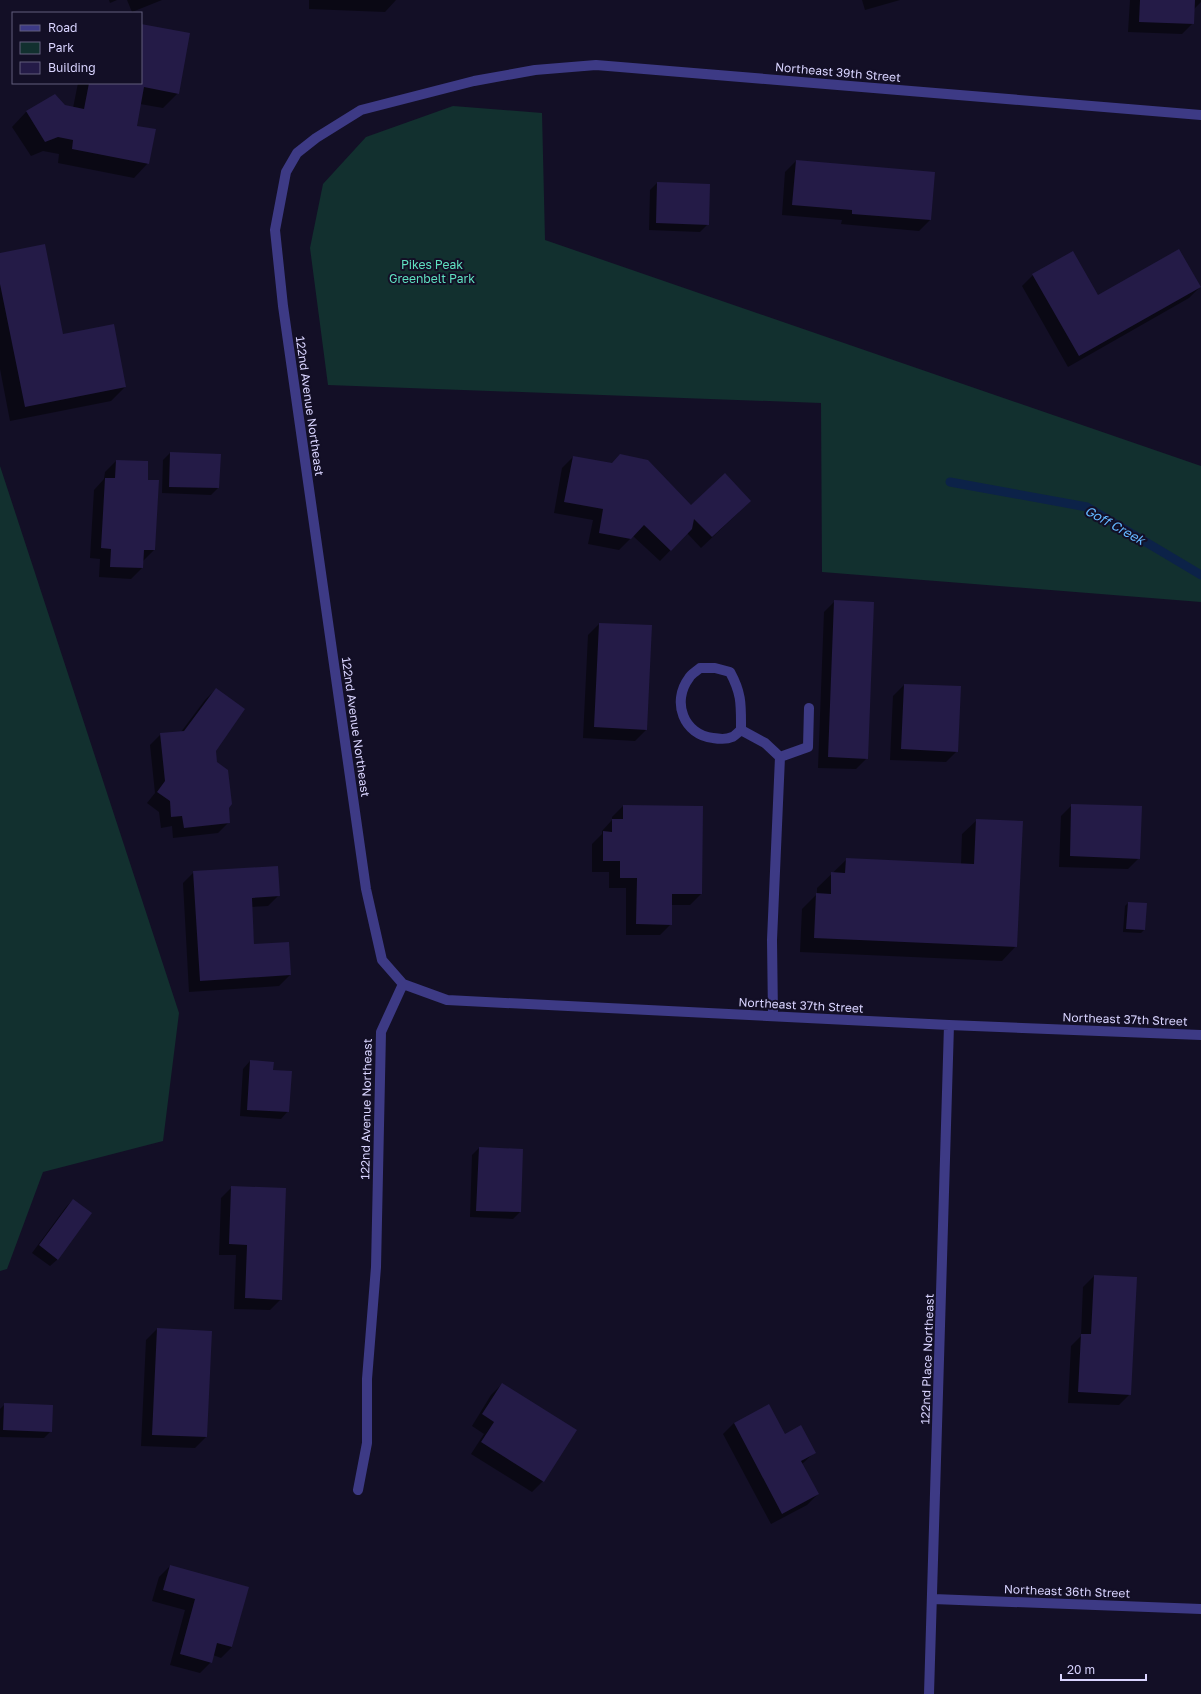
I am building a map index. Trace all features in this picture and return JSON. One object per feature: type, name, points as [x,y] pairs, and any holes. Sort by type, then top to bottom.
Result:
[{"type":"street","name":"Northeast 39th Street","points":[[474,81],[535,70],[596,65],[1201,115]]},
{"type":"street","name":"122nd Avenue Northeast","points":[[358,1490],[367,1443],[367,1379],[376,1267],[381,1032],[402,984],[382,960],[366,889],[282,306],[275,230],[286,172],[298,153],[316,138],[361,110],[474,81]]},
{"type":"street","points":[[700,668],[715,668],[730,672],[738,686],[742,704],[741,730],[732,737],[722,739],[709,738],[699,734],[689,727],[683,718],[680,707],[682,693],[689,678],[700,668]]},
{"type":"street","points":[[780,756],[808,747],[809,708]]},
{"type":"street","points":[[741,730],[765,743],[780,756]]},
{"type":"street","points":[[773,1016],[772,940],[780,756]]},
{"type":"street","name":"Northeast 37th Street","points":[[402,984],[447,1000],[950,1025],[1201,1035]]},
{"type":"street","name":"122nd Place Northeast","points":[[929,1694],[950,1025]]},
{"type":"street","name":"Northeast 36th Street","points":[[933,1598],[1201,1609]]},
{"type":"green space","name":"Pikes Peak Greenbelt Park","points":[[453,106],[542,113],[545,240],[1201,466],[1201,602],[822,572],[821,403],[328,385],[310,248],[323,184],[366,137]]},
{"type":"green space","points":[[0,466],[179,1013],[163,1141],[43,1172],[7,1269],[0,1271]]},
{"type":"building","points":[[1140,0],[1195,0],[1194,24],[1139,22]]},
{"type":"building","points":[[142,24],[190,33],[179,94],[144,87],[137,126],[156,129],[149,164],[72,149],[73,140],[58,137],[45,142],[26,111],[55,94],[65,105],[84,109],[89,84],[142,84]]},
{"type":"building","points":[[796,160],[935,172],[931,220],[852,214],[852,210],[792,205]]},
{"type":"building","points":[[657,182],[710,184],[709,225],[656,223]]},
{"type":"building","points":[[45,244],[63,334],[114,324],[126,387],[25,407],[0,284],[0,253]]},
{"type":"building","points":[[1179,249],[1201,287],[1079,356],[1032,274],[1073,251],[1098,295]]},
{"type":"building","points":[[170,452],[221,454],[219,488],[169,487]]},
{"type":"building","points":[[620,454],[648,460],[691,505],[725,473],[751,501],[712,537],[694,519],[692,529],[671,551],[644,525],[631,539],[599,533],[603,509],[564,502],[573,456],[612,463]]},
{"type":"building","points":[[116,460],[148,461],[148,480],[159,480],[155,550],[144,550],[143,568],[110,567],[111,549],[101,548],[105,478],[115,478]]},
{"type":"building","points":[[834,600],[874,602],[868,759],[828,757]]},
{"type":"building","points":[[599,623],[652,625],[647,730],[594,727]]},
{"type":"building","points":[[904,684],[961,686],[958,752],[901,749]]},
{"type":"building","points":[[216,688],[245,709],[216,751],[217,762],[228,770],[232,804],[229,808],[230,823],[184,828],[182,816],[171,817],[170,801],[157,792],[165,781],[160,733],[184,731]]},
{"type":"building","points":[[1071,804],[1142,806],[1140,859],[1070,856]]},
{"type":"building","points":[[623,805],[703,806],[702,894],[672,894],[672,925],[636,924],[637,878],[620,878],[620,861],[603,861],[603,831],[612,832],[612,819],[623,819]]},
{"type":"building","points":[[976,819],[1023,821],[1017,947],[814,938],[816,893],[831,894],[831,872],[845,873],[846,858],[974,864]]},
{"type":"building","points":[[278,866],[280,896],[252,898],[254,944],[289,942],[291,975],[200,981],[193,871]]},
{"type":"building","points":[[1128,902],[1147,903],[1145,930],[1126,929]]},
{"type":"building","points":[[250,1060],[274,1062],[273,1070],[292,1071],[289,1112],[247,1110]]},
{"type":"building","points":[[479,1147],[523,1149],[521,1212],[476,1211]]},
{"type":"building","points":[[231,1186],[286,1188],[282,1300],[245,1298],[247,1245],[229,1244]]},
{"type":"building","points":[[73,1199],[92,1213],[58,1260],[39,1245]]},
{"type":"building","points":[[1094,1275],[1137,1277],[1131,1395],[1078,1392],[1081,1334],[1091,1334]]},
{"type":"building","points":[[157,1328],[212,1331],[207,1437],[152,1435]]},
{"type":"building","points":[[502,1383],[577,1430],[544,1482],[481,1442],[494,1422],[482,1414]]},
{"type":"building","points":[[4,1403],[53,1405],[52,1432],[3,1430]]},
{"type":"building","points":[[769,1404],[785,1434],[801,1425],[816,1453],[801,1461],[819,1494],[782,1514],[734,1423]]},
{"type":"building","points":[[170,1565],[249,1587],[232,1647],[217,1643],[212,1663],[180,1654],[195,1599],[163,1590]]},
{"type":"waterway","name":"Goff Creek","points":[[950,482],[1087,507],[1201,575]]}]
